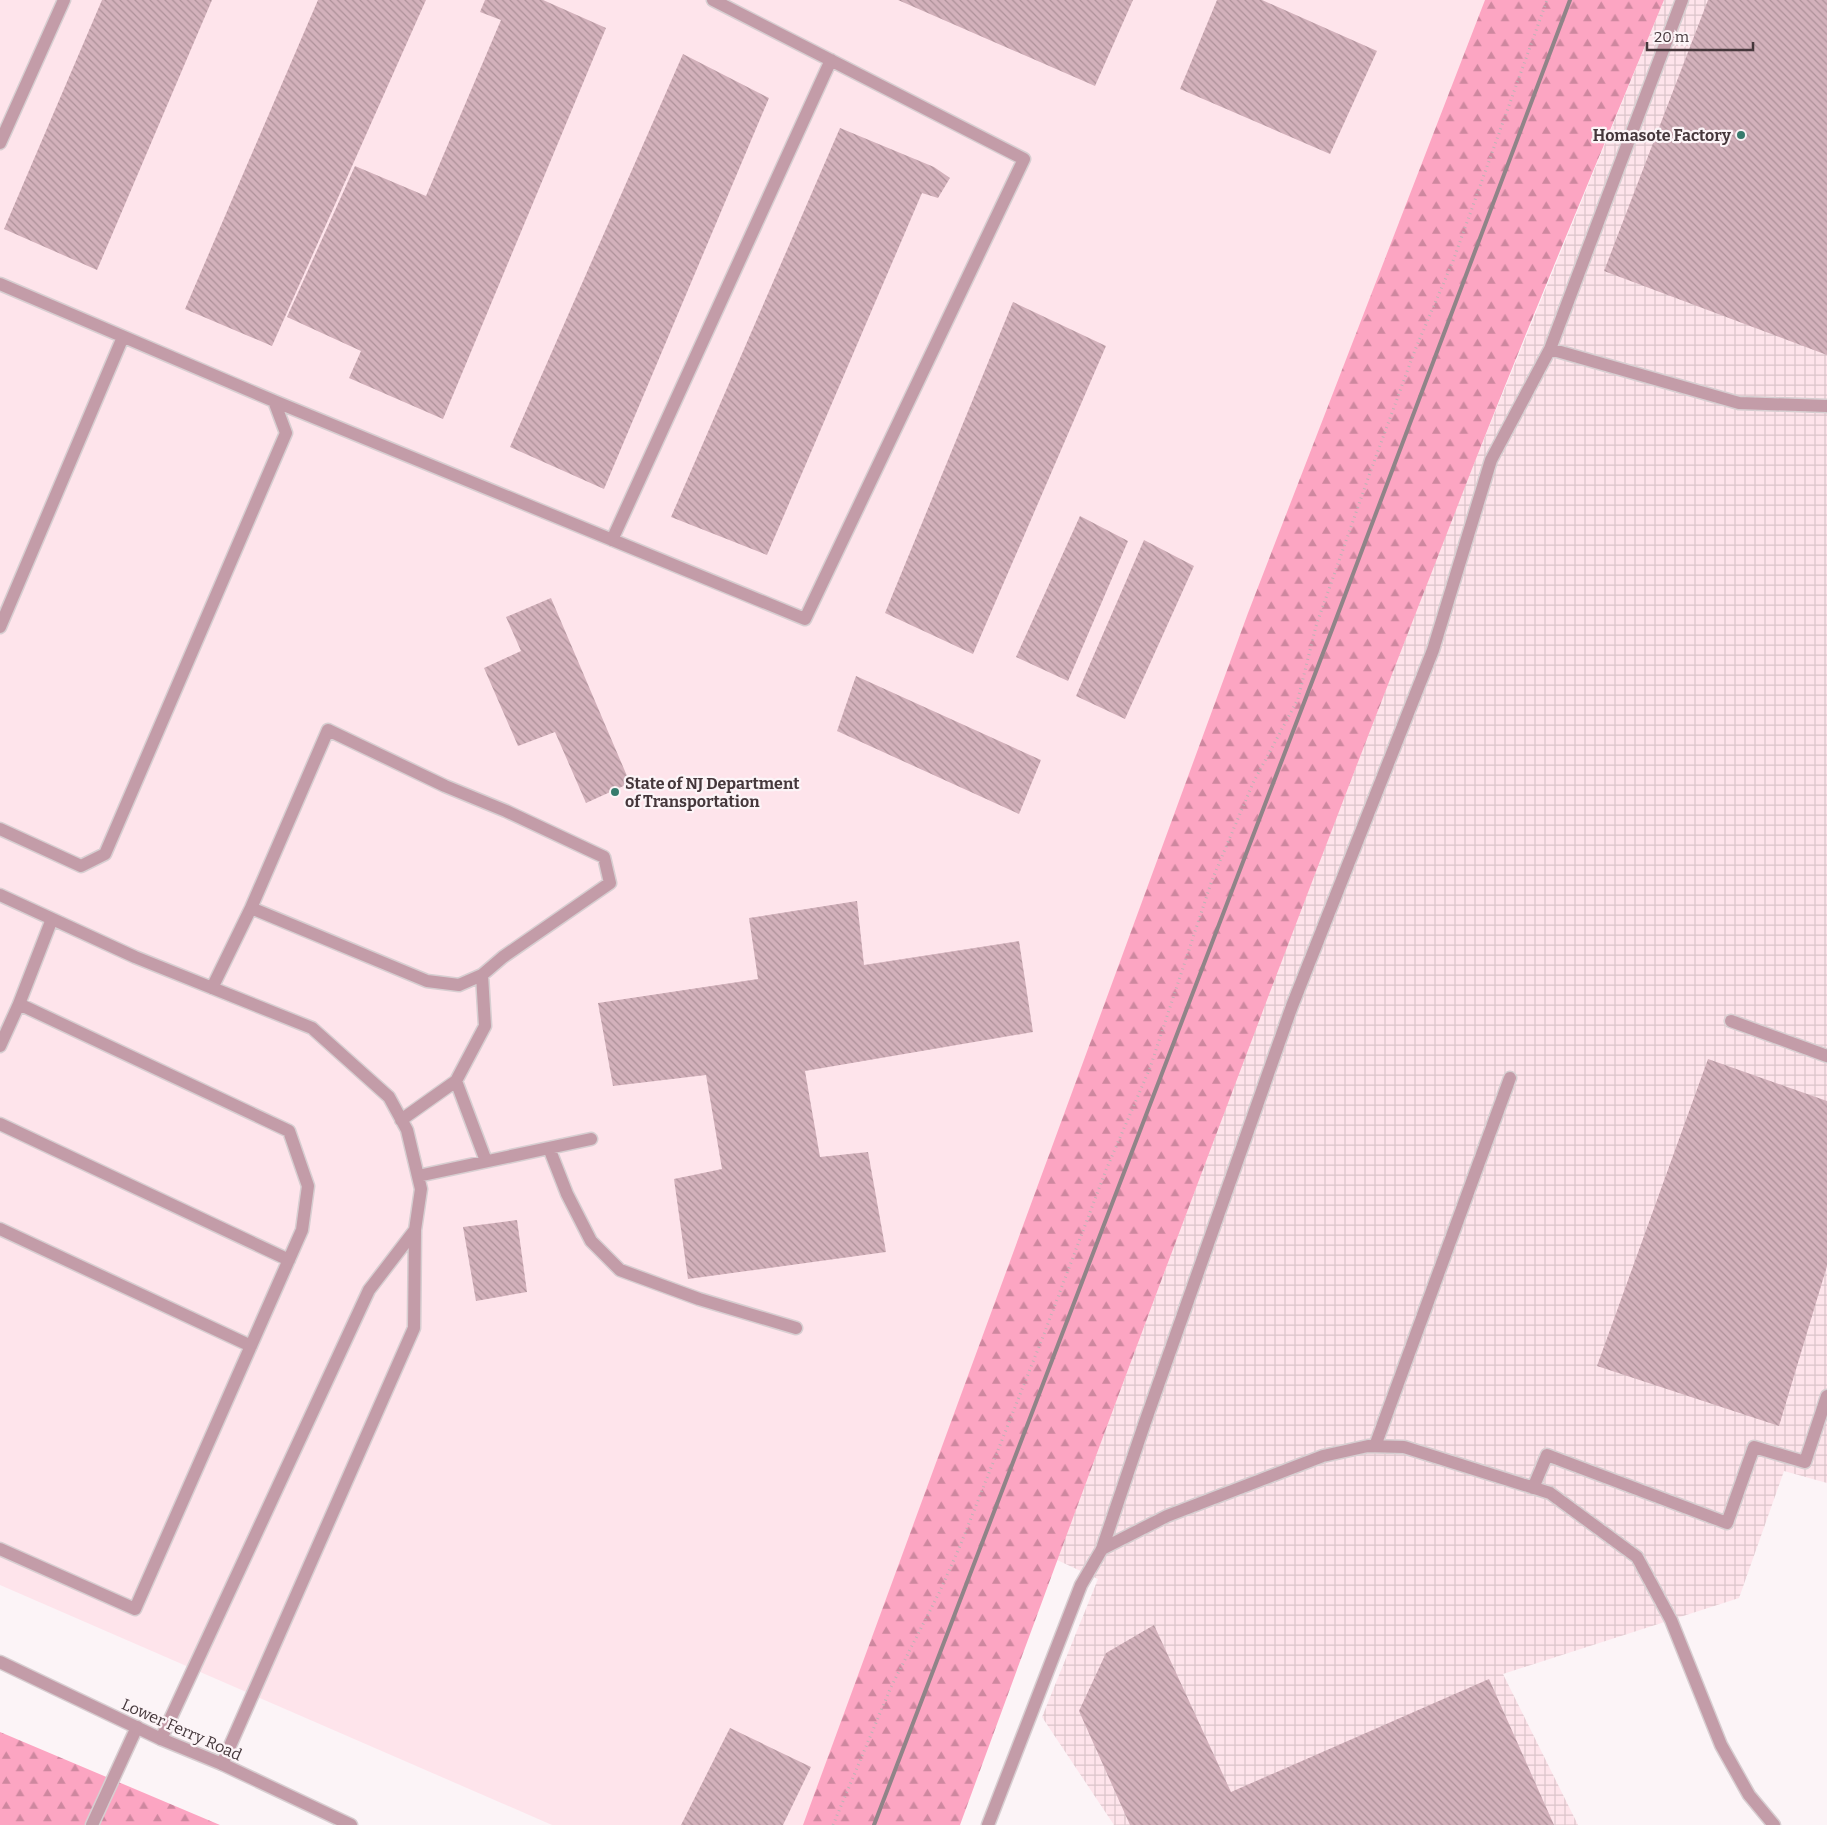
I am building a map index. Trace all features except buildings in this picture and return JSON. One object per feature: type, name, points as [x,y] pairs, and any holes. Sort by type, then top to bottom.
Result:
[{"type":"street","points":[[0,143],[64,0]]},
{"type":"street","points":[[0,284],[274,401],[805,619],[1024,159],[712,0]]},
{"type":"street","points":[[988,1825],[1081,1585],[1102,1550],[1144,1425],[1292,1006],[1432,650],[1491,460],[1550,349],[1682,0]]},
{"type":"street","points":[[612,540],[831,60]]},
{"type":"street","points":[[0,627],[123,337]]},
{"type":"street","points":[[1550,349],[1739,403],[1827,406]]},
{"type":"street","points":[[0,829],[80,866],[105,854],[286,433],[274,401]]},
{"type":"street","points":[[212,988],[251,908],[328,730],[445,786],[506,811],[604,857],[610,883],[504,956],[482,975],[459,985],[427,981],[251,908]]},
{"type":"street","points":[[0,895],[134,957],[312,1028],[389,1098],[407,1130],[421,1188],[415,1230],[414,1328],[222,1764]]},
{"type":"street","points":[[0,1046],[19,1004],[52,919]]},
{"type":"street","points":[[401,1120],[456,1081],[485,1026],[482,975]]},
{"type":"street","points":[[0,1549],[135,1609],[302,1230],[308,1186],[288,1130],[19,1004]]},
{"type":"street","points":[[1731,1021],[1827,1056]]},
{"type":"street","points":[[1375,1446],[1510,1078]]},
{"type":"street","points":[[456,1081],[486,1161]]},
{"type":"street","points":[[0,1124],[289,1260]]},
{"type":"street","points":[[418,1176],[591,1139]]},
{"type":"street","points":[[549,1148],[567,1194],[591,1241],[620,1270],[699,1299],[796,1328]]},
{"type":"street","points":[[0,1229],[251,1346]]},
{"type":"street","points":[[161,1739],[369,1290],[415,1230]]},
{"type":"street","points":[[1533,1488],[1547,1455],[1727,1524],[1754,1447],[1805,1462],[1827,1396]]},
{"type":"street","points":[[1102,1550],[1167,1516],[1323,1456],[1368,1446],[1404,1448],[1550,1493],[1637,1557],[1671,1620],[1721,1744],[1748,1795],[1774,1825]]},
{"type":"street","name":"Lower Ferry Road","points":[[0,1662],[161,1739],[222,1764],[351,1825]]},
{"type":"street","points":[[92,1825],[137,1727]]},
{"type":"path","points":[[832,1825],[891,1687],[940,1592],[960,1546],[1044,1334],[1106,1170],[1150,1068],[1212,880],[1253,783],[1298,699],[1316,626],[1371,470],[1416,350],[1453,261],[1547,0]]},
{"type":"shaded area","name":"State of NJ Department of Transportation","points":[[0,0],[1529,0],[839,1825],[552,1825],[0,1585]]},
{"type":"shaded area","points":[[1664,0],[1827,0],[1827,1483],[1784,1471],[1739,1598],[1503,1674],[1578,1825],[1114,1825],[1042,1717],[1098,1579],[1057,1560],[1263,1008],[1457,505]]},
{"type":"green space","points":[[1485,0],[1664,0],[1506,382],[1392,674],[1204,1166],[960,1825],[803,1825],[1248,613]]},
{"type":"green space","points":[[0,1732],[220,1825],[0,1825]]},
{"type":"railway","points":[[874,1825],[1333,627],[1570,0]]},
{"type":"place","name":"Homasote Factory","points":[[1741,135]]},
{"type":"place","name":"State of NJ Department of Transportation","points":[[615,792]]}]
